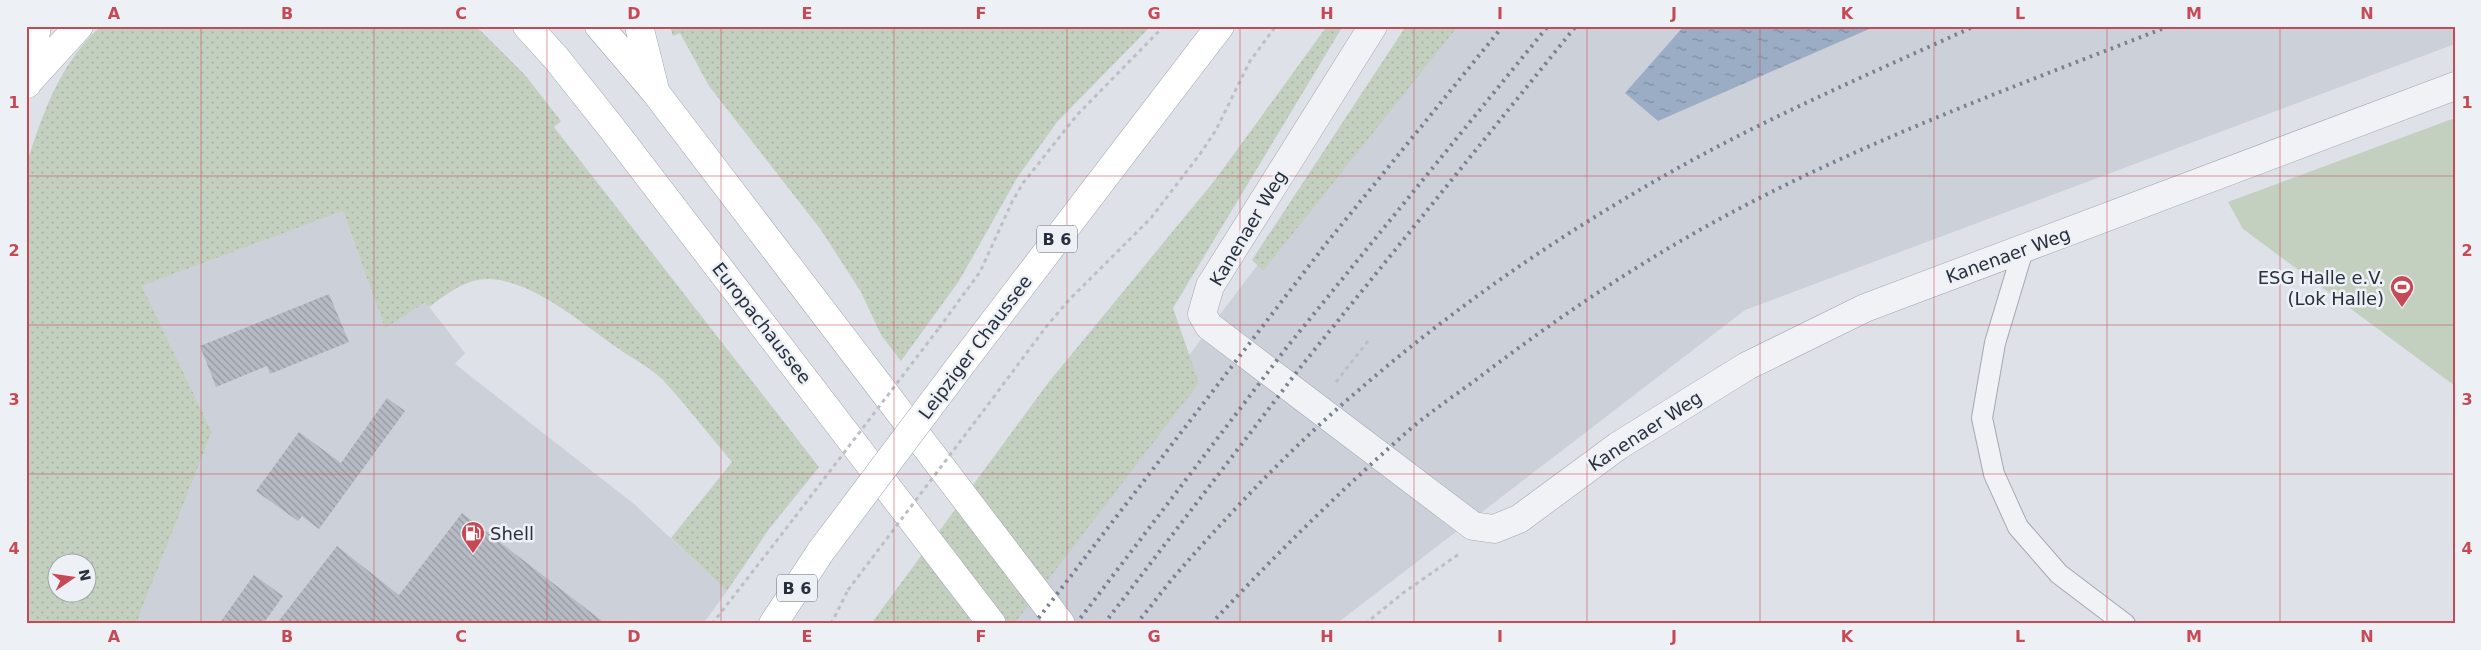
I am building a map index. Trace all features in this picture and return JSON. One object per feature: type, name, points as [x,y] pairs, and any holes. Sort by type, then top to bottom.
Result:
[{"type":"main road","points":[[27,85],[37,26]]},
{"type":"main road","points":[[27,85],[79,26]]},
{"type":"main road","name":"Europachaussee","points":[[528,26],[556,58],[620,139],[992,624]]},
{"type":"main road","points":[[599,26],[656,93],[1061,624]]},
{"type":"main road","points":[[639,26],[656,93]]},
{"type":"main road","name":"Leipziger Chaussee","points":[[773,624],[821,552],[963,362],[1220,26]]},
{"type":"street","name":"Kanenaer Weg","points":[[1373,26],[1210,286],[1202,314],[1209,326],[1473,526],[1494,529],[1519,519],[1618,446],[1747,366],[1865,308],[2455,86]]},
{"type":"lane","points":[[2023,250],[1995,343],[1982,418],[1994,474],[2018,527],[2059,574],[2125,624]]},
{"type":"path","points":[[712,624],[980,272],[1012,202],[1023,183],[1077,115],[1164,26]]},
{"type":"path","points":[[831,624],[848,590],[1052,320],[1151,218],[1200,154],[1216,130],[1250,61],[1276,26]]},
{"type":"path","points":[[1330,389],[1368,341]]},
{"type":"path","points":[[1365,624],[1403,593],[1494,529]]},
{"type":"shaded area","points":[[1439,26],[2455,26],[2455,44],[1745,310],[1336,624],[985,624]]},
{"type":"shaded area","points":[[343,211],[385,327],[426,303],[465,353],[455,364],[634,504],[727,591],[703,624],[136,624],[212,432],[142,286]]},
{"type":"green space","points":[[101,26],[475,26],[525,75],[561,121],[554,127],[819,467],[769,529],[727,591],[671,538],[732,462],[663,380],[558,306],[524,287],[507,282],[481,279],[465,284],[429,307],[425,303],[385,328],[343,211],[142,286],[212,432],[136,624],[26,624],[26,166],[54,90],[74,56]]},
{"type":"green space","points":[[670,26],[1151,26],[1057,122],[1017,178],[959,281],[901,361],[881,335],[861,292],[821,230],[709,86],[680,33],[673,36]]},
{"type":"green space","points":[[1327,26],[1343,26],[1173,308],[1199,383],[1014,624],[871,624],[1048,383],[1215,180]]},
{"type":"green space","points":[[1406,26],[1458,26],[1263,271],[1252,260]]},
{"type":"green space","name":"ESG Halle e.V. (Lok Halle)","points":[[2455,118],[2455,386],[2243,229],[2228,202]]},
{"type":"water","points":[[1684,26],[1876,26],[1658,121],[1625,93]]},
{"type":"building","points":[[329,294],[349,342],[270,374],[267,366],[216,387],[200,346]]},
{"type":"building","points":[[387,398],[405,411],[319,529],[302,516],[298,521],[256,491],[299,432],[341,463]]},
{"type":"building","name":"Shell","points":[[462,513],[606,624],[280,624],[278,622],[337,546],[399,595]]},
{"type":"building","points":[[254,575],[283,596],[263,624],[219,624]]},
{"type":"railway","points":[[1034,624],[1325,245],[1503,26]]},
{"type":"railway","points":[[1076,624],[1287,347],[1548,26]]},
{"type":"railway","points":[[1104,624],[1303,364],[1576,26]]},
{"type":"railway","points":[[1136,624],[1173,577],[1289,454],[1336,410],[1397,358],[1473,299],[1553,243],[1678,168],[1788,112],[1975,26]]},
{"type":"railway","points":[[1211,624],[1307,525],[1408,431],[1535,336],[1654,257],[1771,192],[1883,140],[2169,26]]},
{"type":"place","name":"ESG Halle e.V. (Lok Halle)","points":[[2402,308]]},
{"type":"place","name":"Shell","points":[[473,554]]}]
